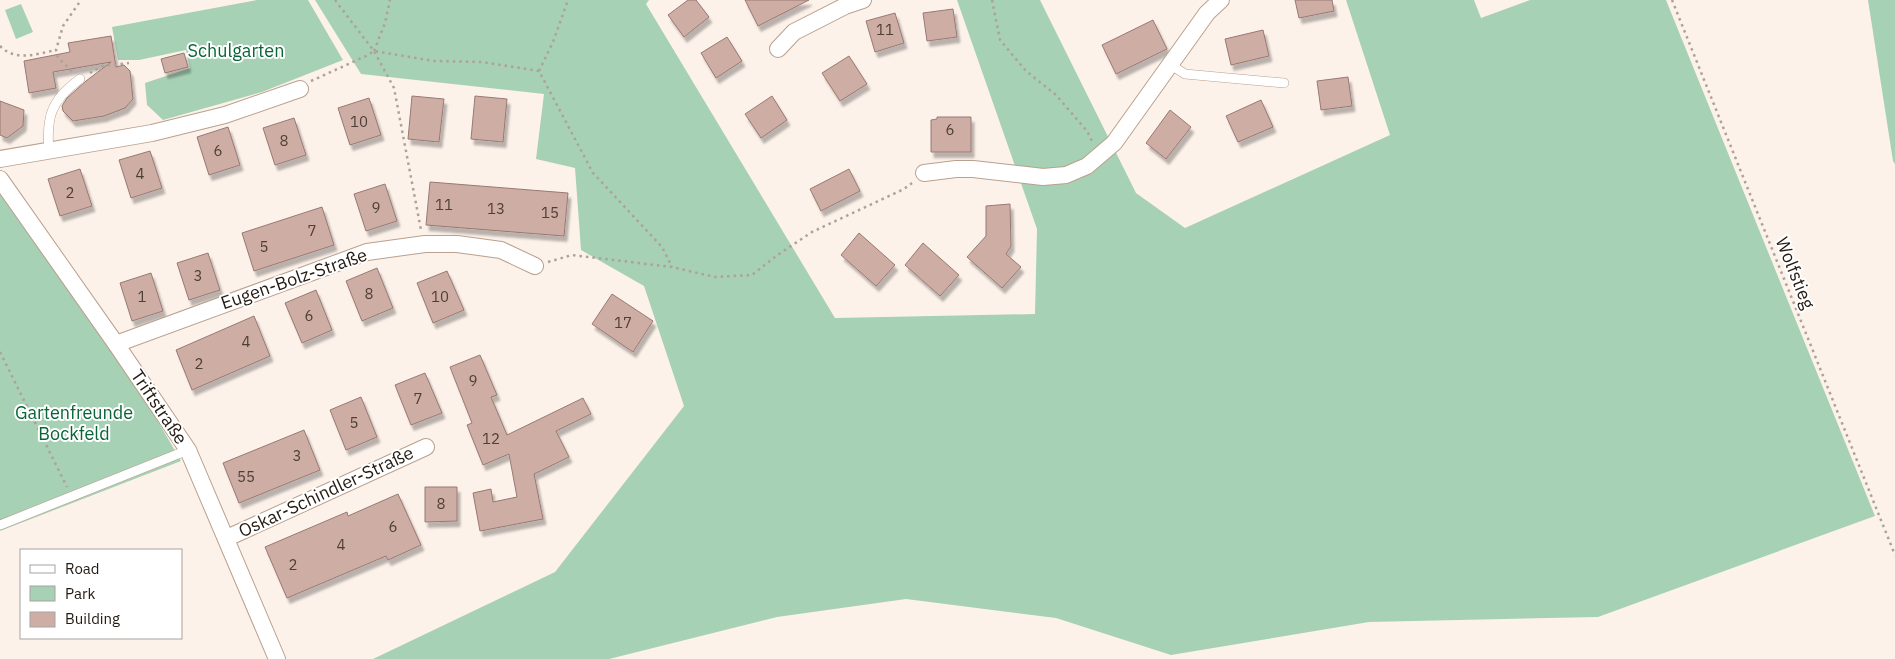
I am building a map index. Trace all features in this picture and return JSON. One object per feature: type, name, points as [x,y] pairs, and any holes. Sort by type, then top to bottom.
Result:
[{"type":"street","points":[[778,49],[794,32],[846,6],[863,0]]},
{"type":"street","points":[[924,173],[973,169],[1043,177],[1066,175],[1087,166],[1114,143],[1207,13],[1221,0]]},
{"type":"street","points":[[0,159],[152,133],[225,115],[300,90]]},
{"type":"street","name":"Triftstraße","points":[[0,179],[188,450],[277,659]]},
{"type":"street","name":"Eugen-Bolz-Straße","points":[[116,344],[367,252],[424,244],[457,244],[501,250],[535,266]]},
{"type":"street","name":"Oskar-Schindler-Straße","points":[[227,538],[426,447]]},
{"type":"lane","points":[[1171,65],[1185,74],[1284,83]]},
{"type":"lane","points":[[49,152],[47,130],[55,103],[66,89],[80,79]]},
{"type":"lane","points":[[0,525],[188,450]]},
{"type":"path","points":[[81,0],[63,26],[56,50],[58,58],[80,79],[102,66],[129,63]]},
{"type":"path","points":[[335,0],[374,51],[394,88],[424,244]]},
{"type":"path","points":[[300,90],[315,78],[374,51],[385,24],[390,0]]},
{"type":"path","points":[[539,71],[553,42],[568,0]]},
{"type":"path","points":[[992,0],[1000,40],[1026,71],[1062,102],[1087,131],[1100,156]]},
{"type":"path","name":"Wolfstieg","points":[[1672,0],[1895,555]]},
{"type":"path","points":[[0,46],[6,52],[13,55],[24,56],[56,50]]},
{"type":"path","points":[[374,51],[434,61],[482,62],[539,71]]},
{"type":"path","points":[[539,71],[593,173],[662,247],[672,267]]},
{"type":"path","points":[[535,266],[572,255],[672,267],[716,277],[752,275],[812,232],[904,189],[924,173]]},
{"type":"path","points":[[0,352],[67,486]]},
{"type":"green space","name":"Schulgarten","points":[[257,0],[308,0],[343,60],[262,92],[163,120],[147,105],[145,83],[190,68],[186,50],[139,60],[118,60],[112,27]]},
{"type":"green space","points":[[315,0],[649,0],[646,4],[835,318],[1035,314],[1037,229],[957,0],[1040,0],[1136,193],[1185,228],[1390,135],[1346,0],[1474,0],[1481,18],[1530,0],[1666,0],[1875,516],[1598,617],[1369,622],[1171,655],[1056,618],[906,599],[777,617],[609,659],[373,659],[555,572],[684,406],[644,286],[581,250],[575,168],[536,159],[544,94],[361,74]]},
{"type":"green space","points":[[1868,0],[1895,0],[1895,164],[1893,161]]},
{"type":"green space","points":[[21,4],[33,32],[16,39],[5,10]]},
{"type":"green space","name":"Gartenfreunde Bockfeld","points":[[0,191],[114,346],[181,461],[0,531]]},
{"type":"building","points":[[688,0],[696,0],[709,17],[684,37],[668,15]]},
{"type":"building","points":[[745,0],[809,0],[758,26]]},
{"type":"building","points":[[1295,0],[1332,0],[1334,11],[1299,18]]},
{"type":"building","points":[[953,9],[957,37],[927,41],[923,13]]},
{"type":"building","points":[[895,13],[904,43],[875,52],[866,21]]},
{"type":"building","points":[[1153,20],[1167,49],[1116,74],[1102,45]]},
{"type":"building","points":[[1263,30],[1269,56],[1231,65],[1225,39]]},
{"type":"building","points":[[111,36],[116,67],[124,65],[130,71],[133,99],[125,108],[104,116],[73,121],[63,111],[62,106],[67,98],[111,62],[53,72],[56,88],[29,93],[24,61],[70,52],[68,43]]},
{"type":"building","points":[[727,37],[742,61],[716,78],[701,53]]},
{"type":"building","points":[[184,53],[188,67],[165,73],[161,59]]},
{"type":"building","points":[[849,56],[867,84],[840,101],[822,73]]},
{"type":"building","points":[[1348,77],[1352,106],[1321,110],[1317,81]]},
{"type":"building","points":[[412,96],[444,99],[439,142],[408,139]]},
{"type":"building","points":[[475,96],[507,99],[503,142],[471,139]]},
{"type":"building","points":[[772,96],[787,120],[761,138],[745,114]]},
{"type":"building","points":[[369,98],[381,135],[350,145],[338,108]]},
{"type":"building","points":[[1261,100],[1273,127],[1238,142],[1226,116]]},
{"type":"building","points":[[0,101],[24,110],[23,126],[7,138],[0,135]]},
{"type":"building","points":[[1170,110],[1191,127],[1166,159],[1146,143]]},
{"type":"building","points":[[937,117],[971,117],[971,152],[931,152],[931,120],[937,119]]},
{"type":"building","points":[[294,118],[306,155],[275,165],[263,128]]},
{"type":"building","points":[[228,127],[240,165],[209,175],[197,137]]},
{"type":"building","points":[[150,151],[162,188],[131,198],[119,160]]},
{"type":"building","points":[[80,169],[92,206],[60,216],[48,179]]},
{"type":"building","points":[[849,169],[860,191],[821,211],[810,189]]},
{"type":"building","points":[[430,182],[568,193],[564,236],[426,225]]},
{"type":"building","points":[[385,184],[397,221],[366,231],[354,194]]},
{"type":"building","points":[[1010,204],[1011,246],[1006,254],[1021,267],[1002,288],[967,257],[986,236],[986,206]]},
{"type":"building","points":[[322,207],[334,245],[254,271],[242,233]]},
{"type":"building","points":[[859,233],[895,265],[876,286],[841,255]]},
{"type":"building","points":[[923,243],[959,275],[940,296],[905,265]]},
{"type":"building","points":[[208,253],[220,290],[189,300],[177,263]]},
{"type":"building","points":[[377,268],[393,308],[362,321],[346,281]]},
{"type":"building","points":[[447,271],[464,310],[433,323],[417,283]]},
{"type":"building","points":[[151,273],[163,311],[132,321],[120,283]]},
{"type":"building","points":[[316,290],[332,330],[302,343],[285,303]]},
{"type":"building","points":[[612,294],[653,321],[633,352],[592,324]]},
{"type":"building","points":[[254,316],[270,356],[192,390],[176,350]]},
{"type":"building","points":[[480,355],[497,395],[491,397],[507,435],[583,398],[591,414],[556,431],[569,457],[534,474],[543,519],[480,531],[473,493],[491,489],[493,502],[517,497],[509,454],[483,465],[467,425],[472,423],[450,367]]},
{"type":"building","points":[[425,373],[442,413],[411,425],[395,385]]},
{"type":"building","points":[[361,397],[377,437],[346,450],[330,410]]},
{"type":"building","points":[[304,430],[320,470],[239,503],[223,463]]},
{"type":"building","points":[[425,487],[457,487],[457,521],[425,522]]},
{"type":"building","points":[[398,494],[421,545],[388,560],[386,556],[287,598],[265,547],[347,512],[348,516]]}]
